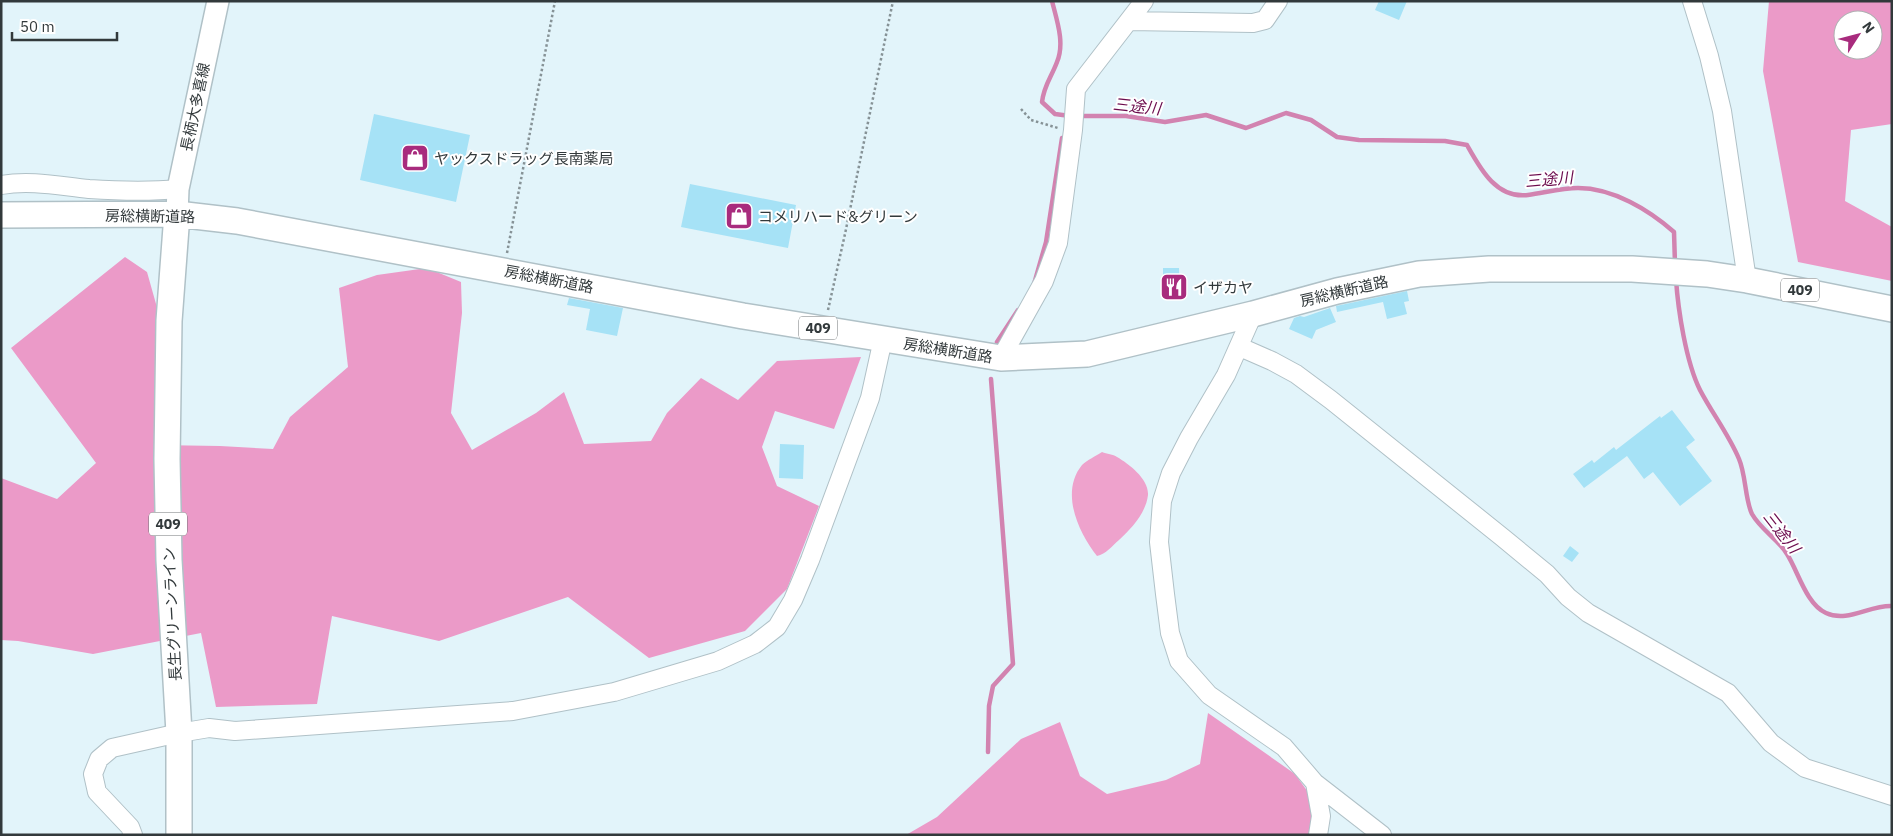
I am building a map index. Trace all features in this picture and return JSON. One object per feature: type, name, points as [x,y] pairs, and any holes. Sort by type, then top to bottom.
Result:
[{"type":"highway","name":"房総横断道路","points":[[1,214],[177,214],[237,221],[743,316],[1001,358],[1088,354],[1253,314],[1337,291],[1419,274],[1489,269],[1632,269],[1707,274],[1747,280],[1892,310]]},
{"type":"highway","name":"長生グリーンライン","points":[[177,214],[169,321],[167,459],[169,560],[179,733],[179,835]]},
{"type":"main road","name":"長柄大多喜線","points":[[177,214],[178,189],[218,1]]},
{"type":"street","points":[[1001,358],[1044,281],[1058,243],[1073,132],[1076,89],[1144,1]]},
{"type":"street","points":[[1129,21],[1253,23],[1264,20],[1278,1]]},
{"type":"street","points":[[1692,1],[1709,56],[1722,111],[1747,280]]},
{"type":"street","points":[[1,186],[17,183],[43,183],[145,192],[178,189]]},
{"type":"street","points":[[1253,314],[1240,347],[1176,464],[1162,501],[1159,542],[1170,633],[1179,661],[1209,695],[1284,746],[1315,783],[1382,835]]},
{"type":"street","points":[[134,835],[130,827],[106,804],[97,792],[93,774],[99,759],[112,748],[208,728],[235,731],[513,711],[614,692],[718,661],[755,644],[777,626],[792,600],[810,560],[870,398],[883,339]]},
{"type":"street","points":[[1240,347],[1296,374],[1331,400],[1548,574],[1568,597],[1588,613],[1728,693],[1771,743],[1792,760],[1805,768],[1892,796]]},
{"type":"street","points":[[1315,783],[1321,816],[1318,835]]},
{"type":"path","points":[[504,270],[555,1]]},
{"type":"path","points":[[824,329],[893,1]]},
{"type":"path","points":[[1021,110],[1031,120],[1053,128],[1073,132]]},
{"type":"shaded area","points":[[1769,1],[1892,1],[1892,124],[1851,130],[1845,201],[1892,227],[1892,281],[1798,262],[1763,71]]},
{"type":"shaded area","points":[[125,257],[147,272],[158,311],[157,445],[273,449],[290,417],[348,367],[339,288],[377,275],[427,268],[461,282],[462,313],[451,413],[472,450],[536,413],[564,392],[584,444],[651,441],[667,413],[701,378],[738,400],[777,361],[861,357],[834,429],[775,411],[762,447],[777,486],[819,506],[787,589],[745,631],[649,658],[568,597],[439,641],[332,616],[317,704],[216,707],[201,633],[93,654],[18,641],[1,640],[1,478],[57,499],[96,463],[11,348]]},
{"type":"shaded area","points":[[1102,452],[1115,456],[1132,468],[1145,483],[1148,495],[1147,502],[1133,526],[1109,550],[1097,556],[1078,524],[1074,512],[1072,487],[1082,465]]},
{"type":"shaded area","points":[[1208,713],[1295,774],[1323,813],[1311,835],[906,835],[937,817],[1021,739],[1060,722],[1080,776],[1107,794],[1166,780],[1200,764]]},
{"type":"building","points":[[1379,1],[1407,1],[1399,20],[1375,10]]},
{"type":"building","name":"ヤックスドラッグ長南薬局","points":[[374,114],[470,135],[456,202],[360,180]]},
{"type":"building","name":"コメリハード&グリーン","points":[[690,184],[796,205],[788,248],[681,227]]},
{"type":"building","name":"イザカヤ","points":[[1163,268],[1179,268],[1180,293],[1167,293],[1167,282],[1163,282]]},
{"type":"building","points":[[1407,291],[1409,301],[1404,302],[1407,314],[1387,319],[1383,302],[1337,312],[1336,306]]},
{"type":"building","points":[[569,298],[623,308],[617,336],[586,330],[590,309],[567,305]]},
{"type":"building","points":[[1330,308],[1336,322],[1316,330],[1312,339],[1289,329],[1294,318],[1304,317]]},
{"type":"building","points":[[1672,410],[1695,440],[1686,447],[1712,481],[1680,506],[1653,472],[1644,479],[1627,456],[1584,488],[1573,474],[1592,460],[1594,463],[1614,447],[1616,450],[1660,416],[1661,418]]},
{"type":"building","points":[[780,444],[804,445],[803,479],[779,478]]},
{"type":"building","points":[[1570,546],[1579,553],[1572,562],[1563,556]]},
{"type":"waterway","name":"三途川","points":[[1052,1],[1059,32],[1060,47],[1057,62],[1046,86],[1042,102],[1055,114],[1070,116]]},
{"type":"waterway","name":"三途川","points":[[1077,116],[1126,116],[1165,122],[1206,115],[1246,128],[1286,113],[1311,120],[1337,137],[1359,140],[1445,141],[1467,145],[1490,180],[1507,192],[1517,195],[1528,195],[1565,189],[1591,189],[1617,196],[1642,208],[1674,232],[1675,264]]},
{"type":"waterway","points":[[1034,284],[1046,242],[1062,138]]},
{"type":"waterway","name":"三途川","points":[[1676,279],[1681,320],[1695,378],[1739,459],[1752,514],[1783,549],[1808,595],[1819,609],[1834,616],[1842,616],[1883,606],[1892,606]]},
{"type":"waterway","points":[[997,342],[1018,310]]},
{"type":"waterway","points":[[988,752],[989,706],[993,686],[1013,664],[991,379]]},
{"type":"place","name":"ヤックスドラッグ長南薬局","points":[[415,158]]},
{"type":"place","name":"コメリハード&グリーン","points":[[739,216]]},
{"type":"place","name":"イザカヤ","points":[[1174,287]]}]
